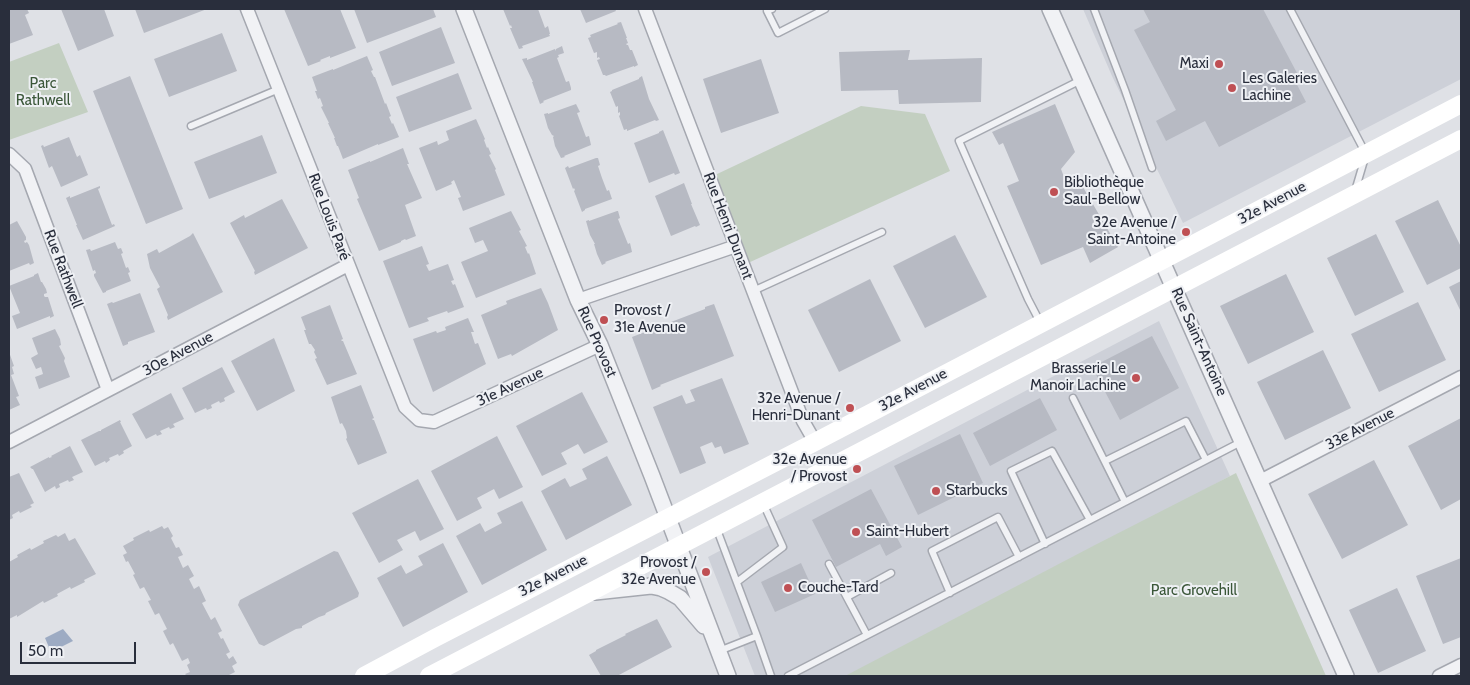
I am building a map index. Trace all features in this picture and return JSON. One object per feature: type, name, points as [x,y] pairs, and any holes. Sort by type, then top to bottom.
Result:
[{"type":"main road","name":"32e Avenue","points":[[364,676],[1461,104]]},
{"type":"main road","name":"32e Avenue","points":[[429,676],[1461,138]]},
{"type":"street","name":"Rue Louis Paré","points":[[247,9],[405,407],[418,420]]},
{"type":"street","name":"Rue Provost","points":[[464,9],[578,300],[600,345],[728,676]]},
{"type":"street","name":"Rue Henri Dunant","points":[[645,9],[803,421],[815,442]]},
{"type":"street","name":"Rue Saint-Antoine","points":[[1050,9],[1346,676]]},
{"type":"street","name":"Rue Rathwell","points":[[9,154],[25,169],[108,390]]},
{"type":"street","points":[[578,300],[736,246]]},
{"type":"street","name":"30e Avenue","points":[[9,442],[348,265]]},
{"type":"street","name":"31e Avenue","points":[[418,420],[434,422],[600,345]]},
{"type":"street","name":"33e Avenue","points":[[1260,481],[1461,377]]},
{"type":"street","points":[[593,592],[651,586],[668,591],[680,598],[712,634]]},
{"type":"street","points":[[1439,676],[1461,665]]},
{"type":"lane","points":[[772,9],[767,11],[778,32],[825,9]]},
{"type":"lane","points":[[1094,9],[1152,168]]},
{"type":"lane","points":[[1290,9],[1366,154],[1354,194]]},
{"type":"lane","points":[[1040,324],[959,141],[1082,79]]},
{"type":"lane","points":[[190,126],[279,89]]},
{"type":"lane","points":[[754,292],[882,232]]},
{"type":"lane","points":[[1073,398],[1125,502]]},
{"type":"lane","points":[[1105,461],[1186,421],[1206,460]]},
{"type":"lane","points":[[788,676],[1242,441]]},
{"type":"lane","points":[[1045,544],[1011,471],[1052,451],[1090,520]]},
{"type":"lane","points":[[737,582],[783,548],[763,503]]},
{"type":"lane","points":[[950,593],[932,551],[998,517],[1019,557]]},
{"type":"lane","points":[[716,528],[771,676]]},
{"type":"lane","points":[[828,564],[867,636]]},
{"type":"lane","points":[[847,597],[891,573]]},
{"type":"lane","points":[[718,651],[757,636]]},
{"type":"shaded area","points":[[1083,9],[1461,9],[1461,79],[1183,223],[1112,76]]},
{"type":"shaded area","points":[[1159,321],[1230,476],[860,676],[755,676],[708,557]]},
{"type":"green space","name":"Parc Rathwell","points":[[59,43],[88,112],[9,140],[9,62]]},
{"type":"green space","points":[[861,106],[925,114],[950,171],[748,263],[715,175]]},
{"type":"green space","name":"Parc Grovehill","points":[[1236,473],[1326,676],[845,676],[1095,545]]},
{"type":"water","points":[[63,629],[73,641],[51,652],[45,638]]},
{"type":"building","points":[[9,9],[27,9],[29,13],[25,15],[33,35],[9,44]]},
{"type":"building","points":[[61,9],[104,9],[114,36],[78,51]]},
{"type":"building","points":[[135,9],[207,9],[144,33]]},
{"type":"building","points":[[284,9],[340,9],[356,48],[330,58],[330,56],[308,66]]},
{"type":"building","points":[[354,9],[433,9],[436,17],[367,43]]},
{"type":"building","points":[[503,9],[538,9],[545,28],[548,26],[550,36],[522,46],[523,48],[519,49]]},
{"type":"building","points":[[580,9],[615,9],[616,11],[586,23]]},
{"type":"building","name":"Les Galeries Lachine","points":[[1143,9],[1263,9],[1297,73],[1292,75],[1306,102],[1219,147],[1205,121],[1166,141],[1156,121],[1176,110],[1134,30],[1150,22]]},
{"type":"building","points":[[621,22],[627,38],[628,43],[626,44],[632,50],[638,65],[606,76],[603,75],[597,60],[600,59],[599,57],[597,58],[597,52],[594,53],[588,38],[591,37],[590,35]]},
{"type":"building","points":[[441,27],[455,63],[392,86],[379,52]]},
{"type":"building","points":[[222,33],[237,71],[169,97],[154,59]]},
{"type":"building","points":[[562,46],[564,53],[558,55],[559,57],[557,58],[566,82],[569,81],[571,90],[540,104],[533,82],[522,59],[527,58],[527,60],[555,49],[555,51]]},
{"type":"building","points":[[910,50],[908,60],[982,58],[981,102],[899,104],[898,90],[841,91],[839,52]]},
{"type":"building","points":[[367,56],[373,70],[371,71],[391,116],[389,117],[399,137],[343,159],[321,107],[323,106],[320,98],[318,99],[312,77]]},
{"type":"building","points":[[761,59],[779,113],[721,133],[703,79]]},
{"type":"building","points":[[458,73],[472,109],[409,132],[396,97]]},
{"type":"building","points":[[130,76],[183,209],[146,224],[93,91]]},
{"type":"building","points":[[642,76],[649,99],[659,120],[627,131],[627,129],[624,130],[619,116],[620,112],[618,113],[618,106],[616,107],[610,92]]},
{"type":"building","points":[[576,104],[580,112],[577,113],[586,137],[589,136],[591,145],[561,158],[544,114]]},
{"type":"building","points":[[1055,104],[1075,152],[1061,169],[1064,177],[1080,182],[1118,247],[1090,263],[1083,247],[1041,265],[1007,186],[1019,181],[1003,143],[999,145],[992,132]]},
{"type":"building","points":[[476,119],[491,154],[489,155],[505,195],[463,211],[458,198],[461,197],[454,180],[451,182],[452,184],[436,191],[419,148],[437,141],[438,145],[449,140],[446,131]]},
{"type":"building","points":[[663,130],[680,173],[675,175],[674,173],[649,183],[634,143]]},
{"type":"building","points":[[262,135],[277,173],[209,199],[194,162]]},
{"type":"building","points":[[69,137],[77,157],[80,155],[88,175],[61,187],[52,166],[49,168],[41,146],[43,145],[44,147]]},
{"type":"building","points":[[403,148],[409,164],[407,164],[422,198],[405,205],[416,236],[379,251],[357,199],[359,198],[348,170]]},
{"type":"building","points":[[598,158],[600,165],[598,166],[602,178],[612,199],[585,209],[582,212],[565,168]]},
{"type":"building","points":[[684,183],[700,225],[671,236],[655,196]]},
{"type":"building","points":[[100,186],[98,189],[112,225],[114,224],[115,226],[83,240],[66,198]]},
{"type":"building","points":[[282,199],[308,248],[255,275],[255,271],[230,223],[244,215],[245,218]]},
{"type":"building","points":[[1438,200],[1461,247],[1461,268],[1427,285],[1395,221]]},
{"type":"building","points":[[511,211],[521,230],[519,231],[527,246],[525,247],[536,274],[476,298],[461,262],[488,251],[483,240],[475,243],[469,228]]},
{"type":"building","points":[[618,211],[620,218],[618,219],[628,244],[630,243],[632,252],[605,262],[602,265],[586,221]]},
{"type":"building","points":[[17,221],[26,237],[24,241],[29,245],[34,263],[30,265],[29,263],[9,271],[9,225]]},
{"type":"building","points":[[193,233],[223,292],[168,320],[168,315],[157,289],[160,287],[150,268],[147,254],[157,249],[159,253]]},
{"type":"building","points":[[1376,234],[1404,292],[1355,316],[1327,258]]},
{"type":"building","points":[[955,235],[987,297],[925,328],[893,266]]},
{"type":"building","points":[[115,242],[118,249],[121,248],[123,253],[121,254],[126,268],[128,267],[130,272],[128,273],[131,281],[103,293],[94,276],[96,273],[95,270],[93,271],[86,250],[90,249],[91,251]]},
{"type":"building","points":[[422,246],[429,264],[426,265],[429,271],[448,264],[454,280],[451,281],[453,285],[455,284],[464,307],[427,318],[429,321],[409,328],[383,261]]},
{"type":"building","points":[[38,273],[46,289],[47,293],[44,296],[48,297],[54,316],[17,329],[12,316],[20,313],[9,286]]},
{"type":"building","points":[[1286,274],[1314,332],[1248,364],[1220,306]]},
{"type":"building","points":[[870,279],[901,341],[839,372],[808,310]]},
{"type":"building","points":[[1461,281],[1461,312],[1449,287]]},
{"type":"building","points":[[541,288],[558,330],[512,356],[511,354],[498,359],[481,315],[507,304],[506,301]]},
{"type":"building","points":[[140,293],[155,332],[128,342],[128,344],[123,346],[107,304]]},
{"type":"building","points":[[1418,302],[1446,360],[1379,392],[1351,334]]},
{"type":"building","points":[[714,304],[734,356],[660,385],[652,390],[632,337]]},
{"type":"building","points":[[330,305],[343,339],[341,340],[357,374],[327,385],[315,359],[317,358],[315,350],[309,344],[301,317]]},
{"type":"building","points":[[468,318],[474,332],[471,332],[475,344],[478,343],[486,364],[433,392],[413,339],[436,331],[437,333],[446,330],[445,327]]},
{"type":"building","points":[[55,329],[60,339],[61,345],[59,346],[65,358],[64,361],[70,377],[39,389],[35,377],[43,374],[41,367],[36,369],[31,358],[38,354],[32,338]]},
{"type":"building","name":"Brasserie Le Manoir Lachine","points":[[1152,336],[1179,388],[1120,420],[1092,367]]},
{"type":"building","points":[[274,338],[295,391],[257,411],[231,361]]},
{"type":"building","points":[[1323,350],[1351,408],[1285,440],[1257,382]]},
{"type":"building","points":[[9,352],[14,366],[12,367],[14,374],[11,375],[19,396],[16,397],[20,405],[9,410]]},
{"type":"building","points":[[222,367],[235,392],[224,398],[225,401],[220,403],[219,401],[211,405],[212,408],[207,410],[206,408],[195,413],[182,388]]},
{"type":"building","points":[[722,378],[749,444],[724,454],[721,446],[715,448],[712,442],[700,447],[706,463],[680,474],[653,407],[682,395],[686,404],[695,401],[690,390]]},
{"type":"building","points":[[361,385],[374,418],[372,419],[387,453],[358,465],[346,439],[346,431],[342,423],[340,424],[331,397]]},
{"type":"building","points":[[582,392],[608,442],[584,454],[578,444],[561,453],[567,464],[542,476],[516,426]]},
{"type":"building","points":[[171,393],[184,419],[173,424],[175,427],[170,429],[169,427],[160,431],[162,434],[157,436],[156,434],[146,439],[132,414]]},
{"type":"building","points":[[1040,398],[1057,430],[990,466],[973,433]]},
{"type":"building","points":[[1461,418],[1461,499],[1441,510],[1408,446]]},
{"type":"building","points":[[120,420],[132,446],[123,451],[124,453],[119,456],[118,454],[109,458],[110,460],[106,463],[105,461],[95,466],[81,440]]},
{"type":"building","points":[[960,434],[983,483],[918,515],[894,466]]},
{"type":"building","points":[[497,436],[523,487],[499,499],[494,489],[477,498],[482,508],[457,521],[431,471]]},
{"type":"building","points":[[70,446],[83,472],[72,477],[74,480],[69,482],[68,480],[59,484],[60,487],[56,489],[55,486],[45,492],[33,469],[30,467]]},
{"type":"building","points":[[607,456],[632,505],[566,540],[541,491],[565,478],[570,487],[587,479],[582,469]]},
{"type":"building","points":[[1374,460],[1408,525],[1342,559],[1308,494]]},
{"type":"building","points":[[19,473],[34,503],[30,505],[32,507],[12,515],[13,518],[9,520],[9,477]]},
{"type":"building","points":[[418,479],[444,529],[420,541],[415,531],[397,540],[403,550],[379,563],[352,513]]},
{"type":"building","name":"Saint-Hubert","points":[[871,489],[902,547],[886,556],[880,544],[836,567],[812,520]]},
{"type":"building","points":[[522,501],[547,550],[482,585],[456,536],[480,523],[485,532],[502,523],[497,513]]},
{"type":"building","points":[[162,526],[164,529],[168,527],[176,548],[179,547],[183,555],[178,557],[183,568],[188,565],[194,576],[189,579],[194,589],[199,586],[206,601],[202,603],[211,620],[215,617],[222,631],[218,633],[221,639],[223,638],[230,652],[226,654],[229,659],[233,656],[237,663],[232,666],[235,672],[230,676],[187,676],[185,674],[190,672],[187,665],[190,663],[188,658],[182,661],[173,643],[170,645],[163,631],[167,629],[159,613],[155,615],[148,601],[151,600],[144,587],[140,589],[133,575],[135,574],[128,561],[126,562],[123,555],[127,553],[123,546],[134,540],[133,538]]},
{"type":"building","points":[[65,533],[69,541],[75,538],[96,574],[84,580],[85,582],[57,594],[58,596],[44,603],[43,601],[17,617],[17,615],[9,619],[9,562],[18,557],[17,555],[44,543],[43,541]]},
{"type":"building","points":[[443,543],[468,592],[403,627],[377,578],[401,565],[406,574],[423,565],[418,556]]},
{"type":"building","points":[[334,551],[338,552],[359,593],[358,597],[302,626],[302,628],[296,629],[264,646],[259,644],[238,605],[240,600]]},
{"type":"building","points":[[1461,558],[1461,637],[1443,644],[1416,576]]},
{"type":"building","name":"Couche-Tard","points":[[801,563],[815,594],[775,612],[761,582]]},
{"type":"building","points":[[1397,588],[1426,651],[1378,673],[1349,610]]},
{"type":"building","points":[[657,619],[672,647],[617,676],[601,676],[589,655],[625,634]]},
{"type":"place","name":"Maxi","points":[[1219,64]]},
{"type":"place","name":"Les Galeries Lachine","points":[[1232,88]]},
{"type":"place","name":"Bibliothèque Saul-Bellow","points":[[1054,192]]},
{"type":"place","name":"32e Avenue / Saint-Antoine","points":[[1186,232]]},
{"type":"place","name":"Provost / 31e Avenue","points":[[604,320]]},
{"type":"place","name":"Brasserie Le Manoir Lachine","points":[[1136,378]]},
{"type":"place","name":"32e Avenue / Henri-Dunant","points":[[850,408]]},
{"type":"place","name":"32e Avenue / Provost","points":[[857,469]]},
{"type":"place","name":"Starbucks","points":[[936,491]]},
{"type":"place","name":"Saint-Hubert","points":[[856,532]]},
{"type":"place","name":"Provost / 32e Avenue","points":[[706,572]]},
{"type":"place","name":"Couche-Tard","points":[[788,588]]}]
